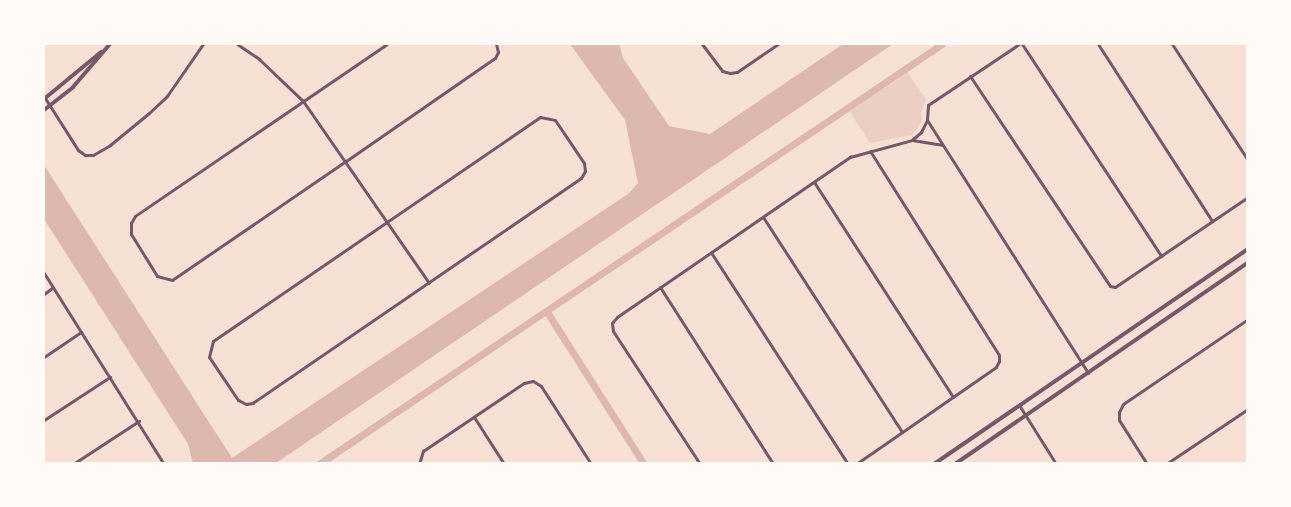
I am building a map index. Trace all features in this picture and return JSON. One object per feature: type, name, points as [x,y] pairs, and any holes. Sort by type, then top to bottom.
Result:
[{"type":"street","points":[[108,46],[44,98],[78,150],[85,155],[93,155],[110,145],[149,113],[167,96],[203,44]]},
{"type":"street","points":[[237,44],[259,59],[303,101],[429,283]]},
{"type":"street","points":[[387,44],[135,216],[130,223],[131,234],[157,276],[172,280],[346,161],[495,58],[498,52],[496,44]]},
{"type":"street","points":[[702,44],[722,71],[730,73],[737,72],[778,44]]},
{"type":"street","points":[[912,140],[921,132],[927,120],[928,105],[1021,44],[1161,256]]},
{"type":"street","points":[[1098,44],[1212,220]]},
{"type":"street","points":[[1172,44],[1248,160]]},
{"type":"street","points":[[44,110],[73,87],[108,46]]},
{"type":"street","points":[[970,76],[1110,286],[1115,287],[1248,196]]},
{"type":"street","points":[[540,117],[555,120],[585,163],[585,171],[581,178],[429,283],[253,403],[246,404],[238,400],[209,357],[213,341],[540,117]]},
{"type":"street","points":[[927,120],[1088,373]]},
{"type":"street","points":[[700,464],[613,331],[612,323],[617,316],[850,157],[912,140],[942,145]]},
{"type":"street","points":[[856,464],[996,368],[999,362],[999,355],[870,150]]},
{"type":"street","points":[[814,182],[953,397]]},
{"type":"street","points":[[763,217],[902,432]]},
{"type":"street","points":[[934,464],[1248,249]]},
{"type":"street","points":[[711,253],[848,464]]},
{"type":"street","points":[[956,464],[1248,263]]},
{"type":"street","points":[[44,273],[164,464]]},
{"type":"street","points":[[660,287],[773,464]]},
{"type":"street","points":[[44,294],[52,288]]},
{"type":"street","points":[[1147,464],[1119,420],[1119,412],[1123,404],[1248,319]]},
{"type":"street","points":[[44,357],[81,332]]},
{"type":"street","points":[[44,420],[110,376]]},
{"type":"street","points":[[418,462],[423,451],[524,383],[533,381],[541,386],[591,464]]},
{"type":"street","points":[[1019,405],[1056,464]]},
{"type":"street","points":[[1166,464],[1248,409]]},
{"type":"street","points":[[473,417],[504,464]]},
{"type":"street","points":[[73,464],[139,421]]},
{"type":"shaded area","points":[[570,44],[619,44],[623,58],[669,126],[710,134],[843,44],[893,44],[276,463],[193,463],[188,444],[44,219],[44,165],[232,458],[628,194],[638,183],[625,120]]},
{"type":"shaded area","points":[[906,70],[926,99],[921,113],[922,122],[912,135],[870,143],[849,111],[897,80]]},
{"type":"waterway","points":[[319,464],[942,44]]},
{"type":"waterway","points":[[547,312],[644,464]]}]
